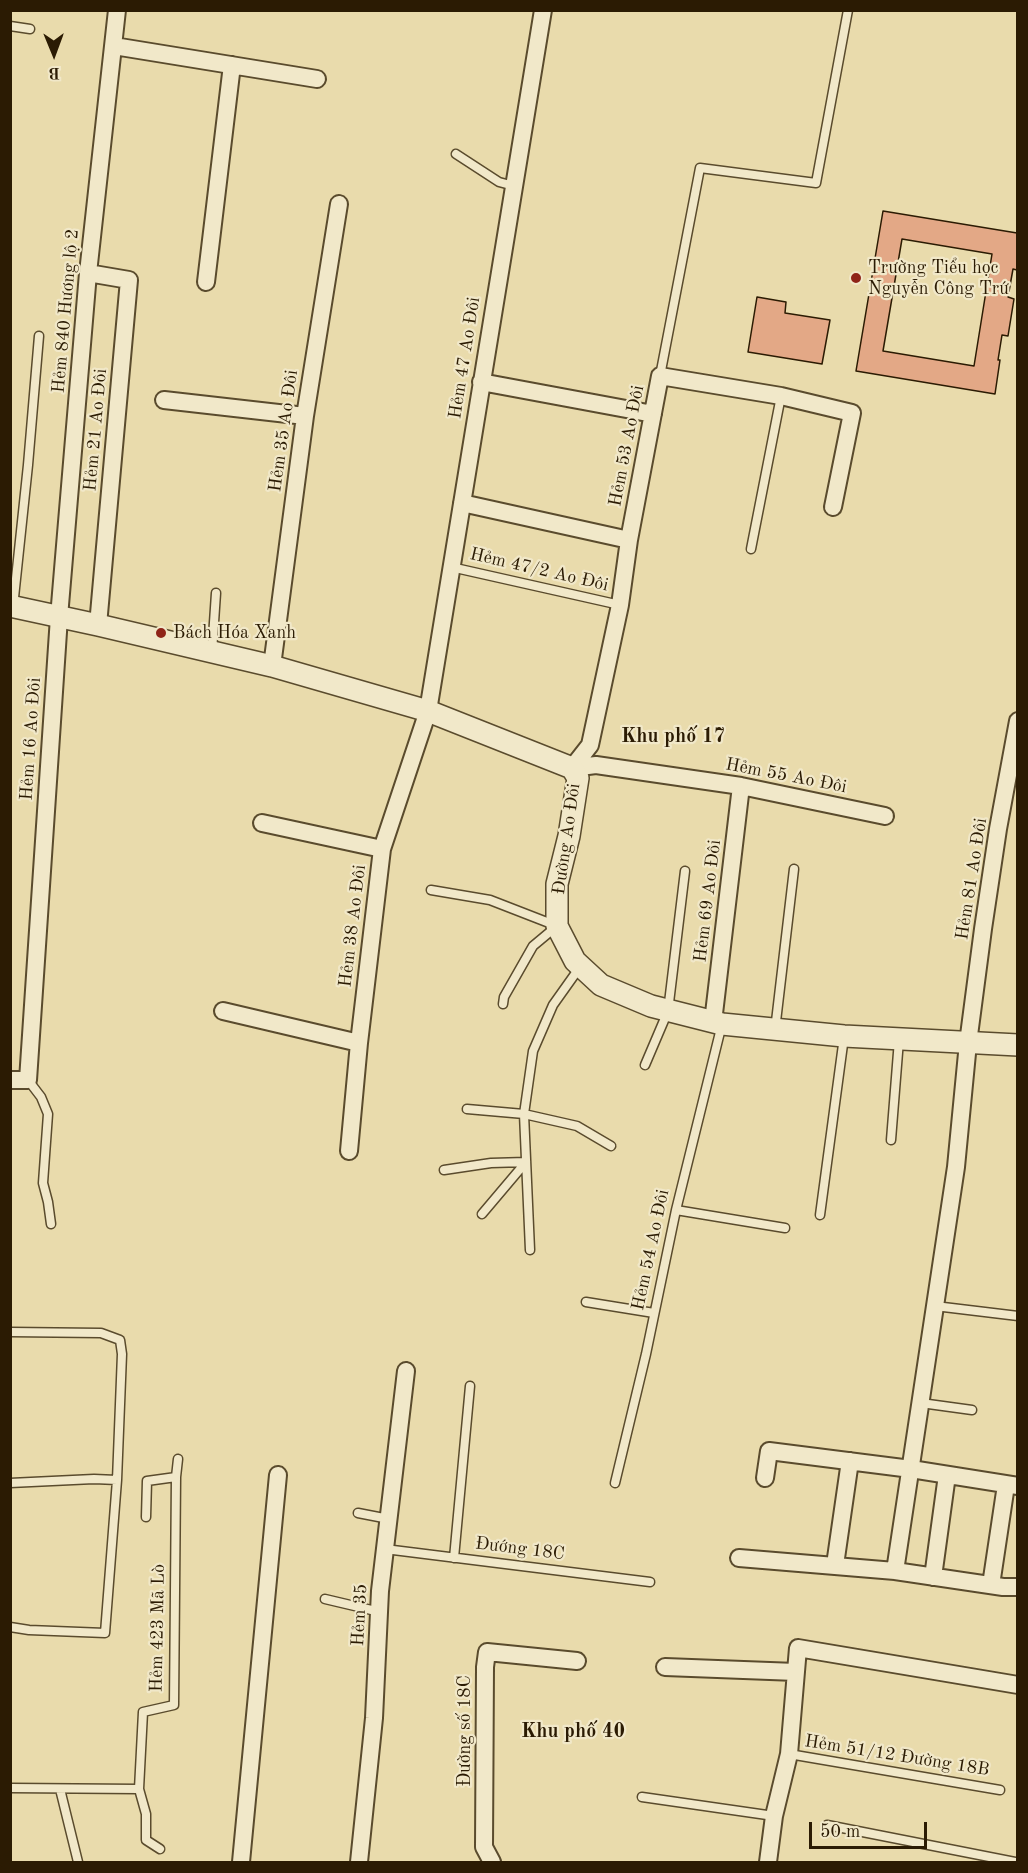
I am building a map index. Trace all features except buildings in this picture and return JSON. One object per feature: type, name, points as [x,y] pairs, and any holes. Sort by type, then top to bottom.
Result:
[{"type":"street","name":"Hẻm 840 Hương lộ 2","points":[[58,617],[88,273],[117,10]]},
{"type":"street","name":"Hẻm 47 Ao Đôi","points":[[428,711],[543,10]]},
{"type":"street","points":[[114,46],[317,79]]},
{"type":"street","points":[[207,282],[232,65]]},
{"type":"street","name":"Hẻm 35 Ao Đôi","points":[[272,666],[304,416],[339,204]]},
{"type":"street","name":"Hẻm 21 Ao Đôi","points":[[88,273],[129,280],[98,625]]},
{"type":"street","name":"Hẻm 53 Ao Đôi","points":[[572,768],[590,745],[620,605],[629,540],[660,376],[781,396],[852,413],[833,507]]},
{"type":"street","points":[[481,382],[654,414]]},
{"type":"street","points":[[164,400],[304,416]]},
{"type":"street","points":[[462,503],[629,540]]},
{"type":"street","name":"Đường Ao Đôi","points":[[12,607],[272,666],[428,711],[572,768],[578,778],[569,836],[557,884],[557,926],[574,961],[600,985],[651,1006],[718,1023],[844,1036],[1017,1045]]},
{"type":"street","name":"Hẻm 16 Ao Đôi","points":[[28,1080],[58,617]]},
{"type":"street","name":"Hẻm 38 Ao Đôi","points":[[349,1151],[382,849],[428,711]]},
{"type":"street","name":"Hẻm 81 Ao Đôi","points":[[895,1571],[956,1167],[968,1043],[998,829],[1017,721]]},
{"type":"street","name":"Hẻm 55 Ao Đôi","points":[[572,768],[596,765],[741,786],[885,816]]},
{"type":"street","name":"Hẻm 69 Ao Đôi","points":[[718,1023],[741,786]]},
{"type":"street","points":[[262,823],[382,849]]},
{"type":"street","points":[[223,1011],[359,1043]]},
{"type":"street","points":[[10,1080],[28,1080]]},
{"type":"street","name":"Hẻm 35","points":[[359,1863],[374,1718],[385,1549],[406,1371]]},
{"type":"street","points":[[765,1478],[769,1451],[911,1469],[1012,1486],[991,1585]]},
{"type":"street","points":[[835,1565],[850,1461]]},
{"type":"street","points":[[241,1863],[278,1475]]},
{"type":"street","points":[[933,1577],[947,1475]]},
{"type":"street","points":[[739,1558],[895,1571],[1017,1587]]},
{"type":"street","points":[[768,1863],[774,1816],[789,1754],[798,1648],[1017,1686]]},
{"type":"street","name":"Đường số 18C","points":[[492,1863],[484,1847],[487,1652],[577,1661]]},
{"type":"street","points":[[665,1667],[796,1672]]},
{"type":"lane","points":[[660,376],[700,168],[816,183],[848,10]]},
{"type":"lane","points":[[10,26],[30,29]]},
{"type":"lane","points":[[456,154],[499,182],[514,186]]},
{"type":"lane","points":[[12,607],[28,465],[39,336]]},
{"type":"lane","points":[[751,549],[781,396]]},
{"type":"lane","name":"Hẻm 47/2 Ao Đôi","points":[[451,567],[620,605]]},
{"type":"lane","points":[[212,653],[216,593]]},
{"type":"lane","points":[[775,1030],[794,869]]},
{"type":"lane","points":[[645,1065],[668,1011],[686,871]]},
{"type":"lane","points":[[431,890],[490,900],[557,926]]},
{"type":"lane","points":[[502,1004],[532,946],[557,926]]},
{"type":"lane","points":[[530,1250],[524,1114],[532,1051],[553,1005],[580,966]]},
{"type":"lane","name":"Hẻm 54 Ao Đôi","points":[[615,1483],[646,1354],[718,1023]]},
{"type":"lane","points":[[820,1215],[844,1036]]},
{"type":"lane","points":[[891,1140],[899,1039]]},
{"type":"lane","points":[[28,1080],[41,1097],[48,1114],[43,1183],[51,1224]]},
{"type":"lane","points":[[467,1109],[524,1114],[577,1126],[611,1146]]},
{"type":"lane","points":[[444,1170],[491,1163],[526,1162]]},
{"type":"lane","points":[[482,1214],[526,1162]]},
{"type":"lane","points":[[676,1210],[785,1228]]},
{"type":"lane","points":[[586,1302],[654,1313]]},
{"type":"lane","points":[[935,1306],[1017,1316]]},
{"type":"lane","points":[[10,1332],[101,1333],[120,1340],[122,1354],[117,1480],[105,1633],[10,1627]]},
{"type":"lane","points":[[454,1558],[470,1386]]},
{"type":"lane","points":[[921,1403],[972,1410]]},
{"type":"lane","name":"Hẻm 423 Mã Lò","points":[[139,1789],[143,1712],[174,1705],[178,1458]]},
{"type":"lane","points":[[146,1517],[147,1481],[176,1477]]},
{"type":"lane","points":[[10,1483],[117,1480]]},
{"type":"lane","points":[[358,1513],[389,1519]]},
{"type":"lane","name":"Đướng 18C","points":[[385,1549],[650,1582]]},
{"type":"lane","points":[[325,1599],[380,1612]]},
{"type":"lane","name":"Hẻm 51/12 Đường 18B","points":[[789,1754],[1000,1790]]},
{"type":"lane","points":[[10,1788],[139,1789],[146,1814],[146,1840],[160,1849]]},
{"type":"lane","points":[[60,1789],[78,1863]]},
{"type":"lane","points":[[642,1797],[774,1816]]},
{"type":"lane","points":[[827,1825],[1015,1863]]},
{"type":"place","name":"Trường Tiểu học Nguyễn Công Trứ","points":[[856,278]]},
{"type":"place","name":"Bách Hóa Xanh","points":[[161,633]]},
{"type":"district","name":"Khu phố 17","points":[[673,737]]},
{"type":"district","name":"Khu phố 40","points":[[573,1732]]}]
